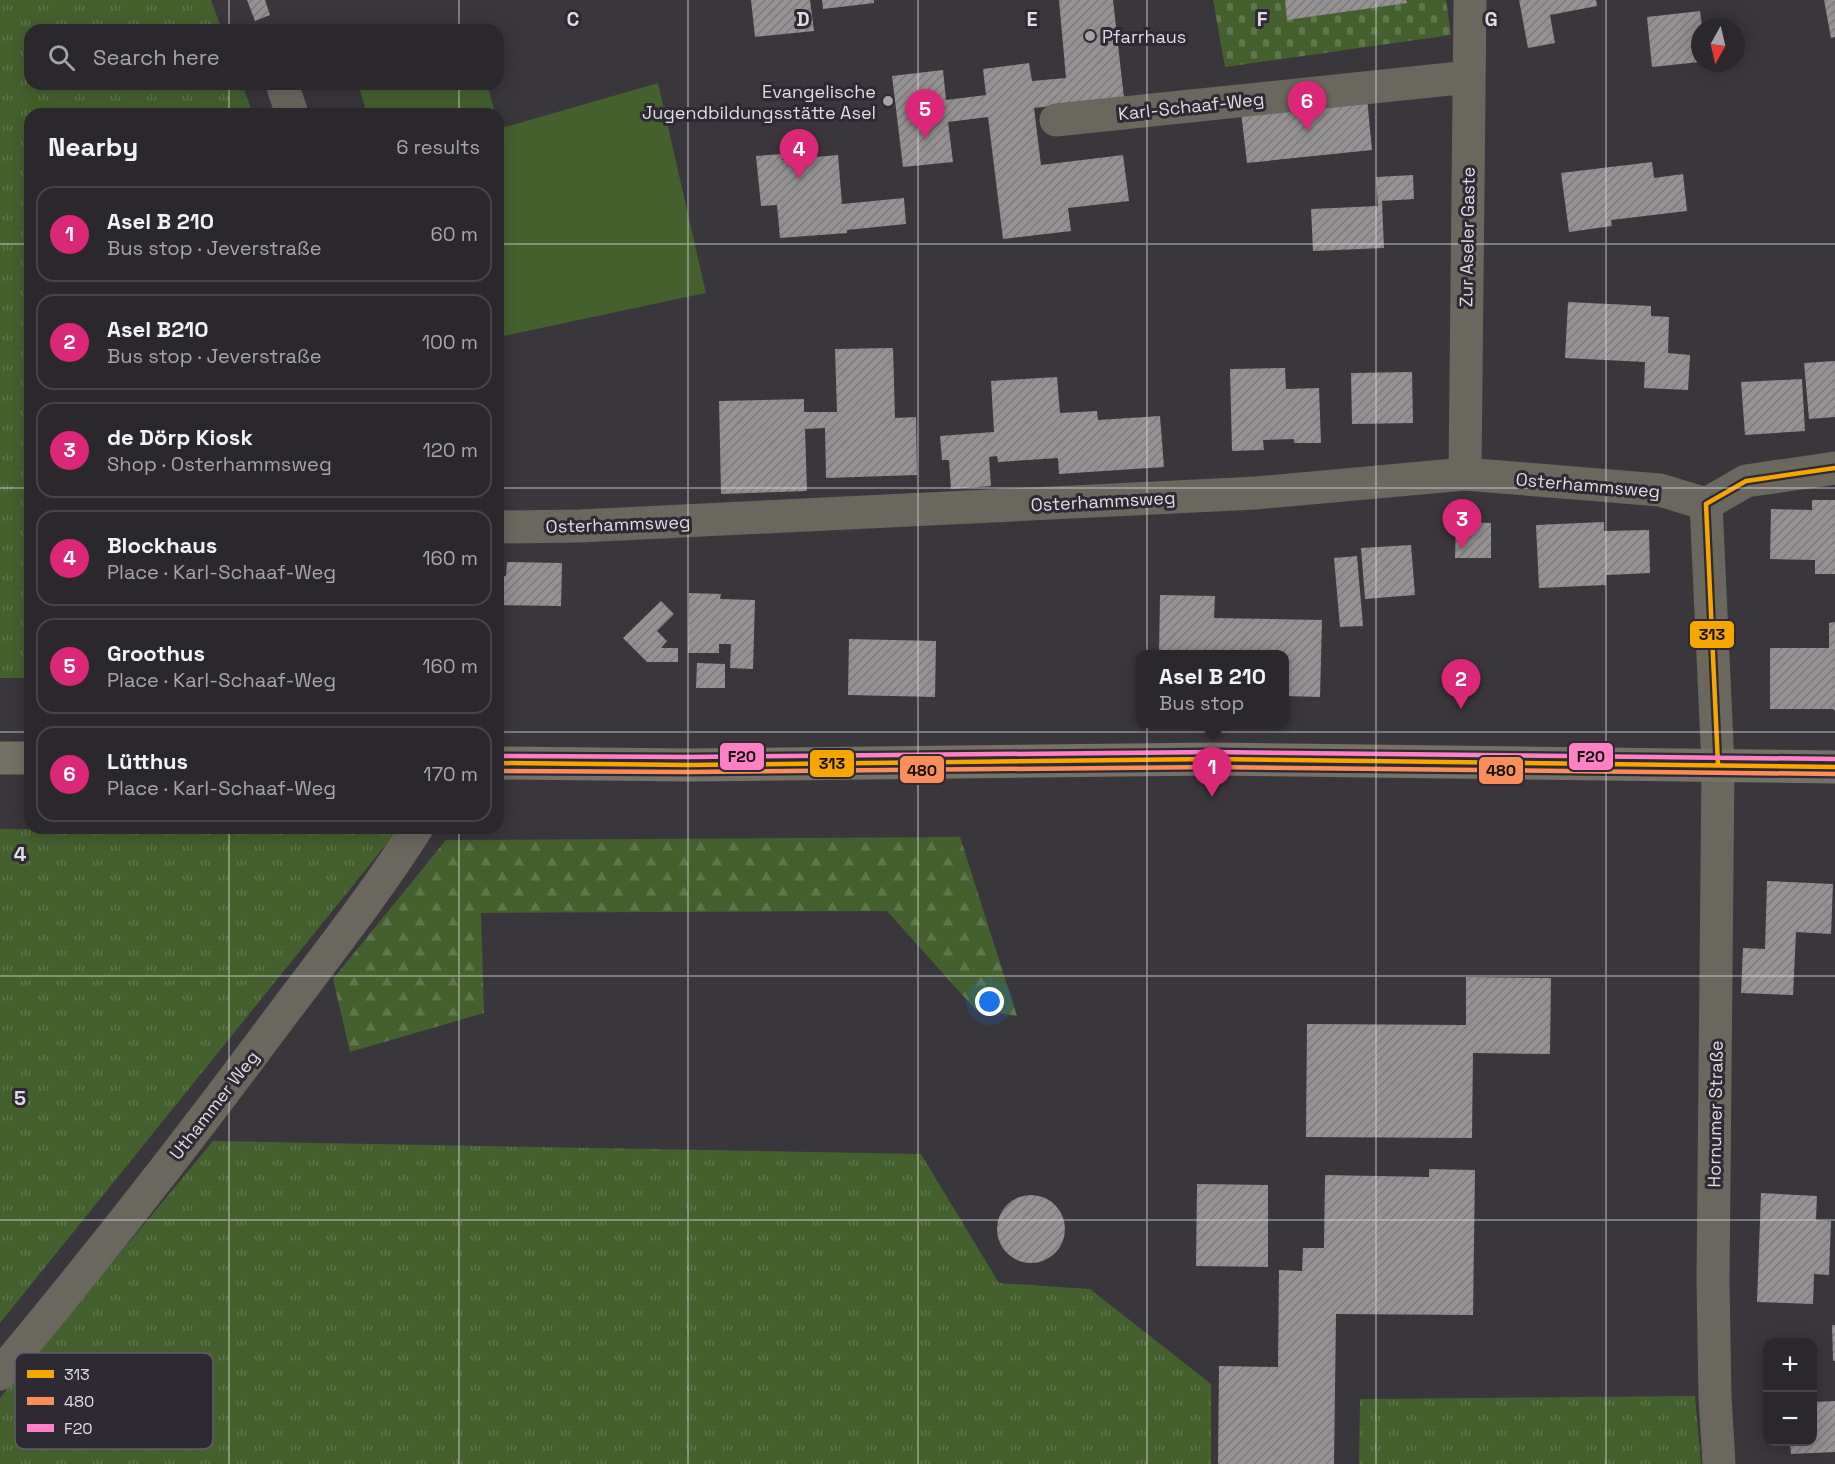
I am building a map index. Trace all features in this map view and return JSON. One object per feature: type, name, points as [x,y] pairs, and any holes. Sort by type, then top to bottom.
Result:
[{"type":"main road","points":[[0,758],[24,758]]},
{"type":"main road","points":[[504,763],[688,765],[1213,759],[1835,766]]},
{"type":"street","name":"Zur Aseler Gaste","points":[[1465,474],[1470,0]]},
{"type":"street","name":"Karl-Schaaf-Weg","points":[[1056,120],[1469,77]]},
{"type":"street","points":[[1706,504],[1746,481],[1835,468]]},
{"type":"street","name":"Osterhammsweg","points":[[504,527],[580,526],[1256,493],[1465,474],[1660,490],[1706,504]]},
{"type":"street","name":"Hornumer Straße","points":[[1706,504],[1718,765],[1713,1281],[1714,1396],[1719,1464]]},
{"type":"street","name":"Uthammer Weg","points":[[18,1353],[226,1089],[392,868],[413,834]]},
{"type":"street","name":"Uthammer Weg","points":[[0,1374],[15,1356]]},
{"type":"green space","points":[[0,0],[211,0],[220,24],[24,24],[24,90],[244,90],[251,108],[24,108],[24,678],[0,678]]},
{"type":"green space","points":[[1213,0],[1446,0],[1451,35],[1225,67]]},
{"type":"green space","points":[[658,83],[706,293],[504,336],[504,127]]},
{"type":"green space","points":[[360,90],[489,90],[494,108],[365,108]]},
{"type":"green space","points":[[0,829],[24,829],[24,834],[394,834],[0,1323]]},
{"type":"green space","points":[[960,837],[1017,1016],[975,1009],[887,911],[481,913],[484,1013],[350,1052],[333,979],[446,840]]},
{"type":"green space","points":[[213,1141],[921,1154],[999,1283],[1090,1289],[1211,1384],[1211,1464],[0,1464],[0,1398],[15,1380],[15,1449],[213,1449],[213,1353],[37,1353]]},
{"type":"green space","points":[[1695,1396],[1701,1464],[1359,1464],[1360,1399]]},
{"type":"building","points":[[247,0],[265,0],[270,15],[255,21]]},
{"type":"building","points":[[751,0],[810,0],[814,31],[755,37]]},
{"type":"building","points":[[822,0],[874,0],[874,3],[823,9]]},
{"type":"building","points":[[1059,0],[1113,0],[1124,98],[1034,108],[1041,165],[1123,155],[1129,201],[1068,208],[1071,231],[1003,239],[988,117],[948,122],[953,162],[903,167],[892,76],[943,70],[946,100],[986,95],[983,69],[1029,63],[1032,81],[1066,78]]},
{"type":"building","points":[[1285,0],[1406,0],[1407,3],[1287,20]]},
{"type":"building","points":[[1519,0],[1596,0],[1597,6],[1550,15],[1555,43],[1528,48]]},
{"type":"building","points":[[1824,0],[1835,0],[1835,37],[1831,38]]},
{"type":"building","points":[[1700,11],[1701,18],[1691,18],[1691,63],[1652,67],[1647,17]]},
{"type":"building","points":[[1367,98],[1372,150],[1247,163],[1241,112]]},
{"type":"building","points":[[782,154],[782,160],[838,155],[842,204],[904,198],[906,224],[847,230],[847,233],[780,238],[777,205],[761,206],[756,156]]},
{"type":"building","points":[[1652,162],[1654,178],[1683,174],[1687,211],[1611,220],[1612,226],[1569,232],[1561,173]]},
{"type":"building","points":[[1413,175],[1414,199],[1382,201],[1384,248],[1313,251],[1311,209],[1378,206],[1376,177]]},
{"type":"building","points":[[1568,302],[1651,306],[1651,316],[1669,317],[1668,353],[1690,355],[1688,390],[1644,388],[1645,362],[1565,358]]},
{"type":"building","points":[[893,348],[895,418],[916,417],[917,475],[826,478],[825,428],[805,429],[807,491],[721,494],[719,401],[804,399],[804,412],[837,412],[835,349]]},
{"type":"building","points":[[1835,361],[1835,417],[1809,419],[1804,363]]},
{"type":"building","points":[[1285,368],[1286,389],[1319,388],[1321,443],[1294,443],[1294,439],[1263,440],[1264,450],[1232,451],[1230,369]]},
{"type":"building","points":[[1412,372],[1413,423],[1352,424],[1351,373]]},
{"type":"building","points":[[1057,377],[1060,413],[1097,411],[1098,420],[1160,416],[1164,467],[1059,474],[1058,458],[998,462],[997,456],[989,457],[991,486],[951,489],[949,460],[942,460],[940,436],[994,432],[991,381]]},
{"type":"building","points":[[1802,379],[1805,431],[1745,435],[1741,382]]},
{"type":"building","points":[[1812,500],[1835,500],[1835,574],[1815,574],[1815,560],[1770,559],[1771,509],[1812,510]]},
{"type":"building","points":[[1456,522],[1491,523],[1491,558],[1455,558]]},
{"type":"building","points":[[1604,522],[1604,531],[1649,530],[1650,573],[1606,575],[1606,585],[1539,588],[1536,525]]},
{"type":"building","points":[[1411,545],[1415,595],[1365,599],[1361,548]]},
{"type":"building","points":[[1357,556],[1363,626],[1340,627],[1334,558]]},
{"type":"building","points":[[507,562],[562,563],[561,606],[504,605],[504,576],[506,576]]},
{"type":"building","points":[[689,593],[721,594],[720,599],[755,600],[753,669],[730,668],[731,644],[719,644],[719,653],[688,653]]},
{"type":"building","points":[[1160,595],[1215,596],[1214,618],[1322,620],[1320,697],[1289,696],[1289,650],[1159,650]]},
{"type":"building","points":[[661,601],[674,614],[657,631],[667,641],[661,648],[678,648],[678,662],[647,662],[623,638]]},
{"type":"building","points":[[1835,622],[1835,711],[1833,709],[1770,709],[1770,648],[1829,648],[1829,623]]},
{"type":"building","points":[[849,639],[936,641],[935,697],[848,695]]},
{"type":"building","points":[[697,663],[725,664],[725,688],[696,688]]},
{"type":"building","points":[[1767,881],[1833,884],[1831,934],[1796,932],[1793,995],[1741,993],[1743,948],[1765,949]]},
{"type":"building","points":[[1466,977],[1551,978],[1550,1054],[1473,1053],[1472,1138],[1306,1137],[1307,1024],[1466,1025]]},
{"type":"building","points":[[1429,1169],[1475,1170],[1473,1315],[1336,1314],[1334,1464],[1218,1464],[1219,1366],[1278,1367],[1279,1270],[1302,1271],[1303,1248],[1324,1248],[1325,1175],[1429,1177]]},
{"type":"building","points":[[1197,1184],[1268,1185],[1268,1267],[1196,1266]]},
{"type":"building","points":[[1761,1193],[1817,1196],[1816,1220],[1831,1221],[1829,1275],[1814,1274],[1813,1304],[1757,1302]]},
{"type":"building","points":[[1031,1195],[1044,1198],[1055,1205],[1062,1216],[1065,1229],[1062,1242],[1055,1253],[1044,1260],[1031,1263],[1018,1260],[1007,1253],[1000,1242],[997,1229],[1000,1216],[1007,1205],[1018,1198]]},
{"type":"building","points":[[1832,1325],[1835,1325],[1835,1361],[1833,1361]]},
{"type":"building","points":[[1835,1401],[1835,1452],[1791,1454],[1790,1446],[1817,1446],[1817,1402]]},
{"type":"transit line","name":"313","points":[[1706,504],[1746,481],[1835,468]]},
{"type":"transit line","name":"313","points":[[1706,504],[1718,765]]},
{"type":"transit line","name":"F20","points":[[504,756],[688,757],[1213,752],[1835,759]]},
{"type":"transit line","name":"313","points":[[504,763],[688,765],[1213,759],[1835,767]]},
{"type":"transit line","name":"480","points":[[504,771],[688,772],[1213,767],[1835,774]]},
{"type":"place","name":"Pfarrhaus","points":[[1090,36]]},
{"type":"place","name":"Evangelische Jugendbildungsstätte Asel","points":[[888,101]]},
{"type":"place","name":"Lütthus","points":[[1307,131]]},
{"type":"place","name":"Groothus","points":[[925,139]]},
{"type":"place","name":"Blockhaus","points":[[799,179]]},
{"type":"place","name":"de Dörp Kiosk","points":[[1462,549]]},
{"type":"place","name":"Asel B210","points":[[1461,709]]},
{"type":"place","name":"Asel B 210","points":[[1212,797]]}]
